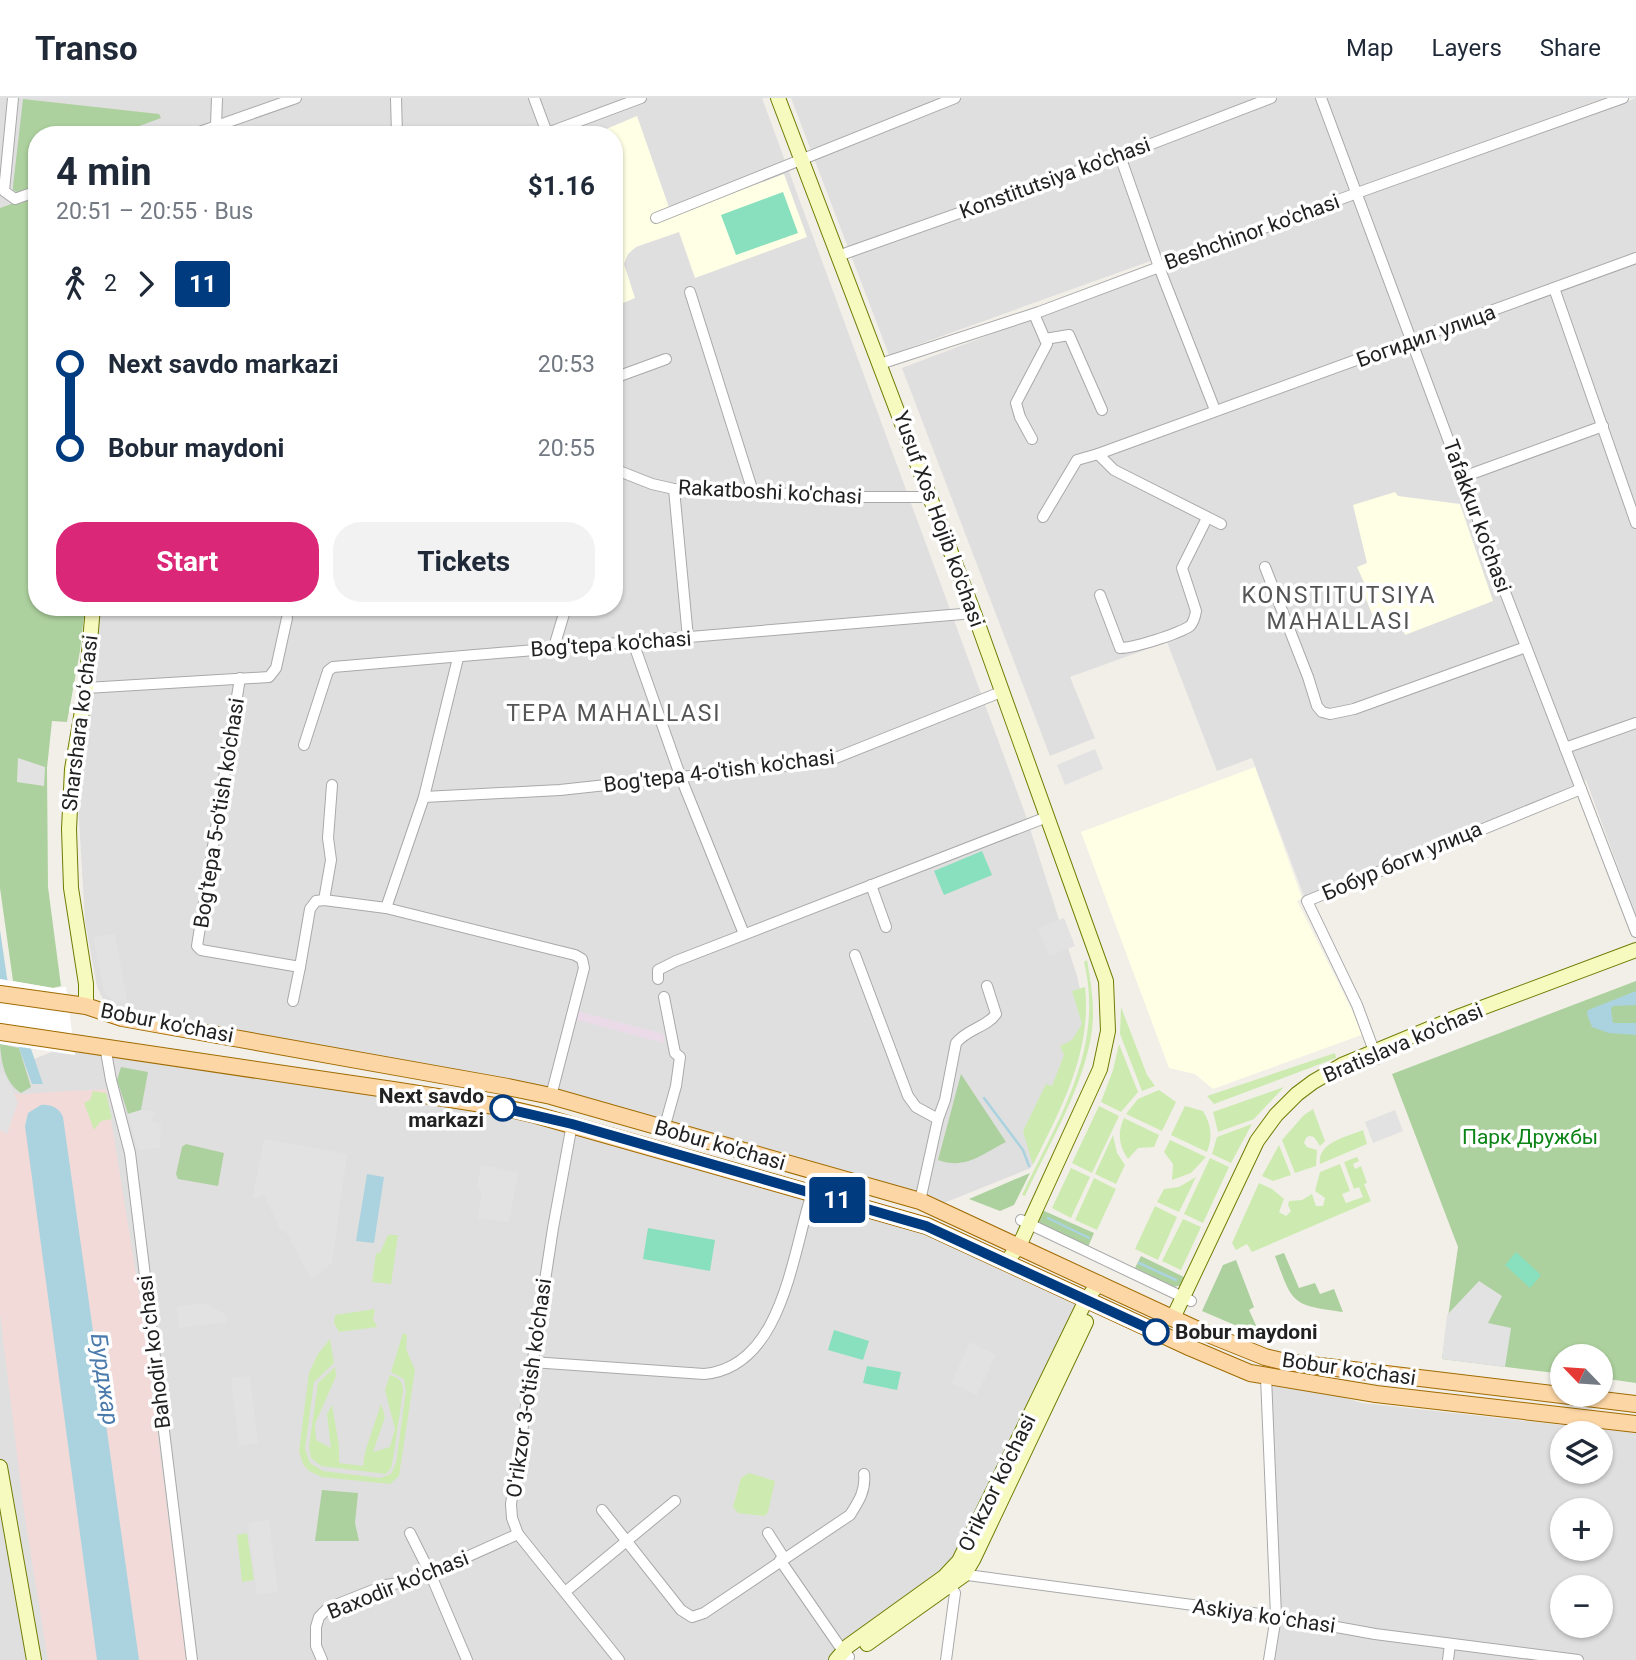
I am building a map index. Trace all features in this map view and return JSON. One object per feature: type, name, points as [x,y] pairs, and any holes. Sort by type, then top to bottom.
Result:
[{"type":"main road","name":"Yusuf Xos Hojib ko'chasi","points":[[778,98],[974,613],[1104,971],[1108,991],[1109,1021],[1105,1051],[1088,1098],[1006,1262]]},
{"type":"main road","name":"Sharshara koʻchasi","points":[[86,1006],[86,984],[71,888],[69,829],[72,769],[86,688],[92,616]]},
{"type":"main road","name":"Bratislava ko'chasi","points":[[1177,1320],[1276,1129],[1319,1088],[1376,1055],[1636,950]]},
{"type":"main road","name":"Bratislava ko'chasi","points":[[1376,1055],[1636,960]]},
{"type":"main road","name":"Bobur ko'chasi","points":[[0,994],[86,1006],[122,1018],[335,1054],[551,1096],[920,1201],[1177,1320],[1276,1360],[1636,1404]]},
{"type":"main road","name":"Bobur ko'chasi","points":[[0,1032],[501,1107],[572,1124],[926,1226],[1209,1357],[1266,1377],[1376,1394],[1636,1424]]},
{"type":"main road","points":[[330,1080],[340,1079],[347,1069],[344,1060],[335,1054]]},
{"type":"main road","points":[[737,1172],[743,1152]]},
{"type":"main road","name":"O'rikzor ko'chasi","points":[[844,1657],[973,1560],[1098,1283]]},
{"type":"main road","points":[[1376,1394],[1382,1384],[1378,1373]]},
{"type":"main road","points":[[1522,1412],[1518,1400],[1525,1391]]},
{"type":"main road","points":[[0,1467],[34,1660]]},
{"type":"main road","points":[[0,1523],[25,1660]]},
{"type":"street","points":[[13,98],[3,187],[4,193],[9,197],[18,198],[28,194]]},
{"type":"street","points":[[217,98],[216,126],[296,98]]},
{"type":"street","points":[[396,98],[397,126]]},
{"type":"street","points":[[534,98],[542,126]]},
{"type":"street","points":[[566,126],[641,98]]},
{"type":"street","points":[[656,218],[955,98]]},
{"type":"street","name":"Konstitutsiya ko'chasi","points":[[838,256],[1119,156],[1271,98]]},
{"type":"street","name":"Tafakkur ko'chasi","points":[[1321,98],[1526,647],[1636,932]]},
{"type":"street","name":"Beshchinor ko'chasi","points":[[880,364],[1034,314],[1357,193],[1623,98]]},
{"type":"street","points":[[1119,156],[1215,411]]},
{"type":"street","name":"Богидил улица","points":[[1043,517],[1077,460],[1413,341],[1636,258]]},
{"type":"street","points":[[1553,288],[1632,502],[1636,523]]},
{"type":"street","points":[[690,292],[753,492]]},
{"type":"street","points":[[1032,439],[1016,403],[1047,344],[1034,314]]},
{"type":"street","points":[[1045,339],[1069,335],[1102,410]]},
{"type":"street","points":[[623,375],[666,359]]},
{"type":"street","points":[[1463,477],[1603,426]]},
{"type":"street","points":[[1098,454],[1114,470],[1221,524]]},
{"type":"street","name":"Rakatboshi ko'chasi","points":[[623,473],[674,489],[930,497]]},
{"type":"street","points":[[674,489],[688,639]]},
{"type":"street","points":[[1100,595],[1120,648],[1155,640],[1191,625],[1196,611],[1182,568],[1207,518]]},
{"type":"street","points":[[1265,567],[1317,706],[1322,712],[1330,714],[1354,709],[1526,647]]},
{"type":"street","name":"Bog'tepa ko'chasi","points":[[304,745],[330,668],[974,613]]},
{"type":"street","points":[[554,647],[563,616]]},
{"type":"street","points":[[86,688],[269,677],[276,668],[286,618]]},
{"type":"street","points":[[633,642],[681,778],[744,934]]},
{"type":"street","points":[[386,908],[424,797],[457,658]]},
{"type":"street","name":"Bog'tepa 5-o'tish ko'chasi","points":[[240,678],[197,946],[201,950],[300,967]]},
{"type":"street","name":"Bog'tepa 4-o'tish ko'chasi","points":[[424,797],[560,790],[828,761],[1001,692]]},
{"type":"street","points":[[1565,748],[1636,723]]},
{"type":"street","points":[[324,900],[331,860],[328,838],[332,785]]},
{"type":"street","name":"Бобур боги улица","points":[[1376,1055],[1357,1005],[1307,901],[1581,789]]},
{"type":"street","points":[[658,979],[658,970],[744,934],[1046,817]]},
{"type":"street","points":[[871,885],[886,927]]},
{"type":"street","points":[[293,1001],[310,909],[316,901],[386,908],[575,955],[582,959],[584,968],[551,1096]]},
{"type":"street","points":[[855,956],[908,1096],[916,1107],[938,1119]]},
{"type":"street","points":[[920,1201],[956,1043],[962,1036],[996,1014],[987,986]]},
{"type":"street","points":[[664,997],[675,1053],[680,1057],[676,1086],[664,1129]]},
{"type":"street","name":"Bahodir koʻchasi","points":[[105,1046],[130,1153],[192,1660]]},
{"type":"street","name":"O'rikzor 3-o'tish ko'chasi","points":[[572,1124],[532,1362],[511,1504],[512,1518],[518,1534],[619,1660]]},
{"type":"street","points":[[532,1362],[704,1374],[728,1370],[745,1359],[769,1329],[781,1299],[812,1194]]},
{"type":"street","points":[[1025,1222],[1187,1299]]},
{"type":"street","points":[[1266,1377],[1276,1616],[1269,1660]]},
{"type":"street","points":[[603,1510],[681,1611],[691,1617],[704,1613],[850,1515],[861,1498],[865,1484],[864,1474]]},
{"type":"street","points":[[565,1592],[675,1501]]},
{"type":"street","points":[[410,1533],[467,1660]]},
{"type":"street","points":[[768,1533],[844,1657]]},
{"type":"street","name":"Baxodir ko'chasi","points":[[322,1660],[316,1646],[316,1627],[319,1617],[328,1608],[386,1585],[413,1581],[518,1534]]},
{"type":"street","points":[[946,1660],[955,1593],[952,1577]]},
{"type":"street","name":"Askiya koʻchasi","points":[[952,1577],[1276,1616],[1450,1644],[1578,1660]]},
{"type":"street","points":[[1448,1660],[1450,1644]]},
{"type":"shaded area","points":[[0,98],[762,98],[1026,816],[1077,976],[1084,1007],[1080,1049],[1031,1168],[934,1207],[510,1079],[119,1011],[105,1003],[97,987],[85,921],[78,803],[92,684],[96,616],[623,616],[623,126],[28,126],[28,447],[0,454]]},
{"type":"shaded area","points":[[791,98],[1604,98],[889,355]]},
{"type":"shaded area","points":[[1636,98],[1636,916],[1586,780],[1305,899],[1252,758],[1217,771],[1167,642],[1070,677],[1095,738],[1050,756],[902,368],[1161,270]]},
{"type":"shaded area","points":[[637,116],[672,216],[784,174],[807,237],[695,278],[679,232],[636,247],[628,254],[624,264],[635,298],[623,303],[623,126],[613,126]]},
{"type":"shaded area","points":[[1395,492],[1398,496],[1460,504],[1493,601],[1405,635],[1400,619],[1377,627],[1363,591],[1367,589],[1357,567],[1367,563],[1353,505]]},
{"type":"shaded area","points":[[1095,749],[1103,769],[1065,785],[1057,765]]},
{"type":"shaded area","points":[[18,758],[45,767],[44,786],[17,782]]},
{"type":"shaded area","points":[[1255,767],[1302,898],[1297,901],[1364,1034],[1213,1089],[1195,1074],[1169,1068],[1081,832]]},
{"type":"shaded area","points":[[1064,918],[1075,946],[1049,956],[1038,928]]},
{"type":"shaded area","points":[[115,934],[128,1004],[112,1000],[104,991],[93,937]]},
{"type":"shaded area","points":[[0,971],[29,1061],[74,1043],[501,1107],[914,1222],[1086,1300],[959,1561],[831,1660],[0,1660]]},
{"type":"shaded area","points":[[577,1011],[663,1034],[664,1043],[574,1019]]},
{"type":"shaded area","points":[[0,1072],[4,1074],[18,1102],[7,1134],[0,1130]]},
{"type":"shaded area","points":[[106,1089],[142,1311],[186,1660],[48,1660],[24,1512],[0,1313],[0,1092],[21,1094]]},
{"type":"shaded area","points":[[141,1110],[155,1112],[152,1121],[161,1124],[160,1148],[138,1150],[128,1114]]},
{"type":"shaded area","points":[[1395,1110],[1403,1131],[1373,1143],[1365,1122]]},
{"type":"shaded area","points":[[264,1139],[347,1154],[332,1263],[315,1277],[310,1277],[285,1230],[281,1231],[264,1195],[252,1199]]},
{"type":"shaded area","points":[[481,1165],[518,1172],[509,1222],[478,1218],[482,1193],[477,1186]]},
{"type":"shaded area","points":[[1479,1281],[1502,1296],[1488,1323],[1511,1328],[1505,1367],[1442,1359],[1447,1315]]},
{"type":"shaded area","points":[[205,1303],[226,1315],[226,1322],[179,1328],[177,1307]]},
{"type":"shaded area","points":[[970,1342],[996,1355],[977,1395],[951,1383]]},
{"type":"shaded area","points":[[250,1376],[258,1443],[239,1446],[231,1378]]},
{"type":"shaded area","points":[[1266,1378],[1300,1384],[1362,1403],[1550,1424],[1550,1484],[1613,1484],[1613,1430],[1636,1433],[1636,1660],[1269,1660],[1276,1616]]},
{"type":"shaded area","points":[[269,1520],[278,1592],[257,1595],[248,1523]]},
{"type":"green space","points":[[23,99],[159,114],[161,118],[139,126],[28,126],[28,188],[17,192],[13,190]]},
{"type":"green space","points":[[783,192],[798,233],[736,255],[721,215]]},
{"type":"green space","points":[[28,198],[28,616],[84,616],[67,722],[52,721],[47,768],[48,887],[61,986],[53,988],[13,981],[0,888],[0,208]]},
{"type":"green space","points":[[982,851],[992,875],[944,895],[934,871]]},
{"type":"green space","points":[[1087,960],[1093,1013],[1088,1051],[1074,1094],[1025,1196],[1022,1195],[1063,1111],[1083,1054],[1088,1024],[1089,994],[1084,962]]},
{"type":"green space","name":"Парк Дружбы","points":[[1636,981],[1636,1383],[1614,1380],[1614,1344],[1550,1344],[1550,1372],[1442,1359],[1458,1247],[1392,1074]]},
{"type":"green space","points":[[1085,987],[1084,1035],[1079,1057],[1064,1101],[1033,1165],[1023,1131],[1046,1084],[1052,1086],[1064,1055],[1060,1046],[1072,1040],[1082,1024],[1072,991]]},
{"type":"green space","points":[[1121,1007],[1147,1075],[1155,1086],[1142,1091],[1120,1034]]},
{"type":"green space","points":[[0,1044],[19,1048],[31,1087],[21,1093],[8,1078]]},
{"type":"green space","points":[[1119,1044],[1138,1092],[1121,1112],[1101,1102]]},
{"type":"green space","points":[[1335,1053],[1336,1058],[1214,1104],[1207,1096]]},
{"type":"green space","points":[[121,1067],[148,1072],[141,1110],[128,1114],[117,1080]]},
{"type":"green space","points":[[961,1074],[1006,1142],[965,1162],[948,1163],[938,1160]]},
{"type":"green space","points":[[1284,1087],[1254,1119],[1218,1132],[1213,1112]]},
{"type":"green space","points":[[1159,1090],[1176,1102],[1162,1131],[1126,1114],[1138,1099]]},
{"type":"green space","points":[[93,1091],[106,1093],[112,1119],[101,1121],[94,1130],[84,1103],[90,1100]]},
{"type":"green space","points":[[1099,1106],[1119,1116],[1092,1173],[1072,1163]]},
{"type":"green space","points":[[1185,1106],[1203,1111],[1206,1116],[1210,1136],[1207,1152],[1171,1135]]},
{"type":"green space","points":[[1313,1109],[1325,1141],[1320,1146],[1314,1137],[1306,1138],[1304,1143],[1307,1147],[1317,1150],[1316,1166],[1295,1173],[1282,1140],[1304,1115]]},
{"type":"green space","points":[[1124,1118],[1159,1135],[1154,1147],[1138,1148],[1128,1159],[1120,1139]]},
{"type":"green space","points":[[1252,1124],[1231,1163],[1212,1154],[1217,1137]]},
{"type":"green space","points":[[1363,1130],[1367,1144],[1320,1164],[1320,1157],[1328,1145]]},
{"type":"green space","points":[[1113,1135],[1117,1153],[1125,1165],[1116,1184],[1095,1174]]},
{"type":"green space","points":[[1170,1140],[1206,1157],[1191,1173],[1172,1180],[1173,1164],[1164,1152]]},
{"type":"green space","points":[[186,1144],[224,1153],[218,1186],[178,1179],[176,1174],[182,1147]]},
{"type":"green space","points":[[1279,1145],[1291,1175],[1273,1181],[1262,1176]]},
{"type":"green space","points":[[1357,1157],[1359,1161],[1353,1164],[1355,1169],[1361,1166],[1371,1201],[1252,1252],[1247,1244],[1236,1250],[1232,1243],[1259,1183],[1284,1199],[1279,1212],[1286,1216],[1291,1211],[1289,1201],[1302,1200],[1312,1194],[1316,1206],[1323,1206],[1325,1198],[1315,1191],[1320,1172],[1340,1164],[1350,1191],[1342,1194],[1346,1203],[1363,1197],[1359,1187],[1354,1189],[1344,1162]]},
{"type":"green space","points":[[1210,1158],[1229,1167],[1203,1223],[1184,1214]]},
{"type":"green space","points":[[1071,1168],[1090,1177],[1071,1218],[1052,1208]]},
{"type":"green space","points":[[1030,1173],[1014,1205],[1000,1211],[969,1199]]},
{"type":"green space","points":[[1196,1177],[1179,1212],[1157,1202],[1164,1189],[1179,1187]]},
{"type":"green space","points":[[1094,1178],[1116,1189],[1097,1230],[1075,1220]]},
{"type":"green space","points":[[1155,1206],[1177,1217],[1158,1260],[1135,1249]]},
{"type":"green space","points":[[1042,1210],[1094,1233],[1088,1247],[1040,1224],[1038,1221]]},
{"type":"green space","points":[[1183,1219],[1201,1227],[1181,1270],[1162,1261]]},
{"type":"green space","points":[[648,1228],[715,1240],[710,1271],[643,1259]]},
{"type":"green space","points":[[388,1235],[398,1235],[391,1284],[372,1282],[376,1253],[380,1253]]},
{"type":"green space","points":[[1516,1252],[1541,1275],[1530,1288],[1505,1265]]},
{"type":"green space","points":[[1284,1253],[1299,1288],[1315,1283],[1320,1294],[1334,1289],[1343,1312],[1313,1307],[1296,1299],[1286,1284],[1275,1256]]},
{"type":"green space","points":[[1141,1256],[1186,1278],[1182,1285],[1174,1287],[1135,1268]]},
{"type":"green space","points":[[1236,1260],[1254,1307],[1249,1310],[1258,1335],[1202,1311],[1223,1265]]},
{"type":"green space","points":[[375,1309],[373,1319],[377,1327],[339,1332],[334,1323],[335,1315]]},
{"type":"green space","points":[[834,1330],[869,1341],[863,1360],[828,1350]]},
{"type":"green space","points":[[403,1333],[407,1335],[406,1349],[415,1370],[399,1476],[390,1484],[322,1477],[309,1471],[303,1464],[299,1451],[309,1373],[318,1354],[330,1339],[334,1363],[314,1382],[305,1449],[310,1463],[323,1471],[380,1478],[391,1474],[396,1463],[406,1390],[404,1379],[391,1372]]},
{"type":"green space","points":[[867,1366],[901,1372],[897,1390],[863,1383]]},
{"type":"green space","points":[[335,1367],[336,1376],[315,1424],[316,1440],[331,1448],[327,1414],[332,1405],[339,1463],[363,1466],[381,1404],[385,1417],[373,1452],[390,1447],[395,1429],[385,1390],[390,1375],[401,1382],[403,1391],[393,1459],[386,1474],[321,1466],[311,1458],[309,1446],[318,1383]]},
{"type":"green space","points":[[749,1473],[775,1481],[765,1516],[738,1513],[733,1507],[741,1478]]},
{"type":"green space","points":[[322,1490],[358,1493],[355,1523],[359,1541],[315,1541]]},
{"type":"green space","points":[[247,1533],[254,1580],[242,1582],[237,1535]]},
{"type":"water","points":[[0,930],[7,978],[43,1084],[32,1084],[0,995]]},
{"type":"water","points":[[1636,991],[1636,1005],[1613,1006],[1611,1009],[1613,1023],[1636,1023],[1636,1035],[1609,1033],[1592,1027],[1588,1010]]},
{"type":"water","name":"Бурджар","points":[[41,1105],[54,1107],[63,1117],[139,1660],[97,1660],[25,1126],[28,1113]]},
{"type":"water","points":[[367,1174],[384,1177],[374,1243],[356,1241]]},
{"type":"pier","points":[[0,979],[53,988],[66,987],[75,1055],[0,1044]]},
{"type":"waterway","points":[[984,1098],[1023,1150],[1029,1166]]},
{"type":"waterway","points":[[1048,1218],[1089,1238]]},
{"type":"waterway","points":[[1139,1263],[1176,1280]]},
{"type":"bus line","name":"11","points":[[503,1108],[572,1124],[926,1226],[1156,1332]]},
{"type":"place","name":"Next savdo markazi","points":[[503,1108]]},
{"type":"place","name":"Bobur maydoni","points":[[1156,1332]]},
{"type":"district","name":"KONSTITUTSIYA MAHALLASI","points":[[1339,608]]},
{"type":"district","name":"TEPA MAHALLASI","points":[[614,713]]}]
